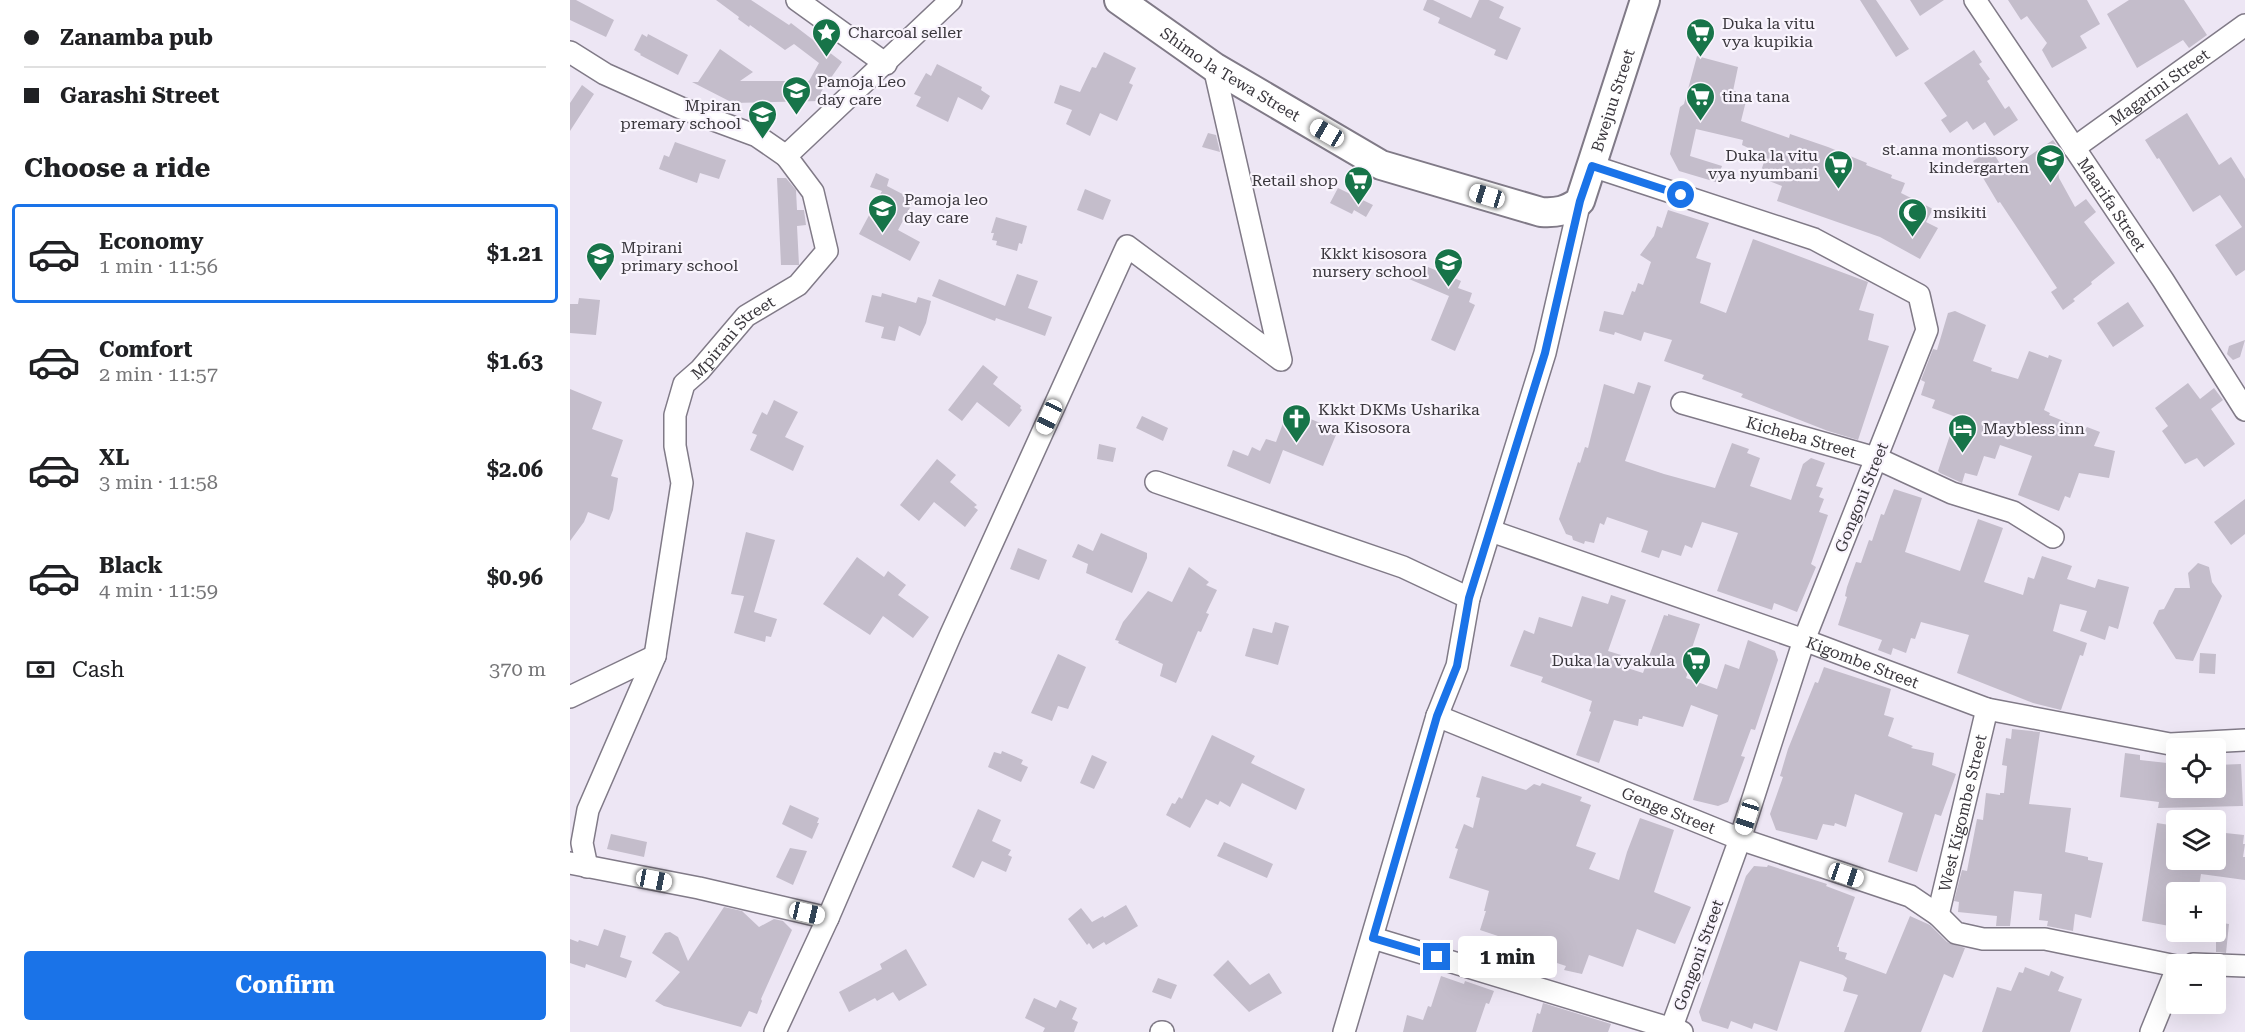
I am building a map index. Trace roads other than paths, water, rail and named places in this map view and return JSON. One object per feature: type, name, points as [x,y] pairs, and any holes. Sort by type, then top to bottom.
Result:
[{"type":"street","points":[[797,0],[886,64]]},
{"type":"street","points":[[570,52],[616,79],[681,108],[757,136],[786,156],[886,64],[951,0]]},
{"type":"street","name":"Shimo la Tewa Street","points":[[1119,0],[1214,67],[1381,165],[1541,212],[1556,213],[1571,208],[1580,201]]},
{"type":"street","name":"Bwejuu Street","points":[[1344,1032],[1437,716],[1457,666],[1469,598],[1545,353],[1580,201],[1646,0]]},
{"type":"street","name":"Maarifa Street","points":[[1975,0],[2163,280],[2245,410]]},
{"type":"street","name":"Magarini Street","points":[[2074,148],[2245,25]]},
{"type":"street","points":[[775,1032],[828,918],[950,636],[1127,246],[1281,360],[1214,67]]},
{"type":"street","name":"Mpirani Street","points":[[579,865],[588,810],[655,656],[682,483],[675,446],[675,415],[684,384],[700,370],[746,316],[798,285],[826,251],[813,192],[786,156]]},
{"type":"street","name":"Gongoni Street","points":[[1592,166],[1814,239],[1919,295],[1927,330],[1804,640],[1675,1031]]},
{"type":"street","name":"Kicheba Street","points":[[1682,403],[1876,459],[1952,493],[2013,512],[2053,537]]},
{"type":"street","points":[[1156,482],[1403,567],[1469,598]]},
{"type":"street","name":"Kigombe Street","points":[[1491,531],[1804,640],[1987,709],[2170,744],[2245,740]]},
{"type":"street","points":[[570,697],[655,656]]},
{"type":"street","name":"West Kigombe Street","points":[[1938,915],[1987,709]]},
{"type":"street","name":"Genge Street","points":[[1437,716],[1740,839],[1910,896],[1938,915],[1956,933],[1983,939],[2045,939],[2166,964]]},
{"type":"street","points":[[579,865],[699,888],[828,918]]},
{"type":"street","points":[[1373,938],[1675,1031]]},
{"type":"street","points":[[2226,965],[2245,966]]},
{"type":"street","points":[[2151,1032],[2166,995]]},
{"type":"place","name":"Charcoal seller","points":[[827,58]]},
{"type":"place","name":"Duka la vitu vya kupikia","points":[[1701,58]]},
{"type":"place","name":"Pamoja Leo day care","points":[[796,116]]},
{"type":"place","name":"tina tana","points":[[1701,122]]},
{"type":"place","name":"Mpiran premary school","points":[[762,140]]},
{"type":"place","name":"st.anna montissory kindergarten","points":[[2050,184]]},
{"type":"place","name":"Duka la vitu vya nyumbani","points":[[1839,190]]},
{"type":"place","name":"Retail shop","points":[[1359,206]]},
{"type":"place","name":"Pamoja leo day care","points":[[883,234]]},
{"type":"place","name":"msikiti","points":[[1912,238]]},
{"type":"place","name":"Mpirani primary school","points":[[600,282]]},
{"type":"place","name":"Kkkt kisosora nursery school","points":[[1448,288]]},
{"type":"place","name":"Kkkt DKMs Usharika wa Kisosora","points":[[1297,444]]},
{"type":"place","name":"Maybless inn","points":[[1962,454]]},
{"type":"place","name":"Duka la vyakula","points":[[1696,686]]}]
